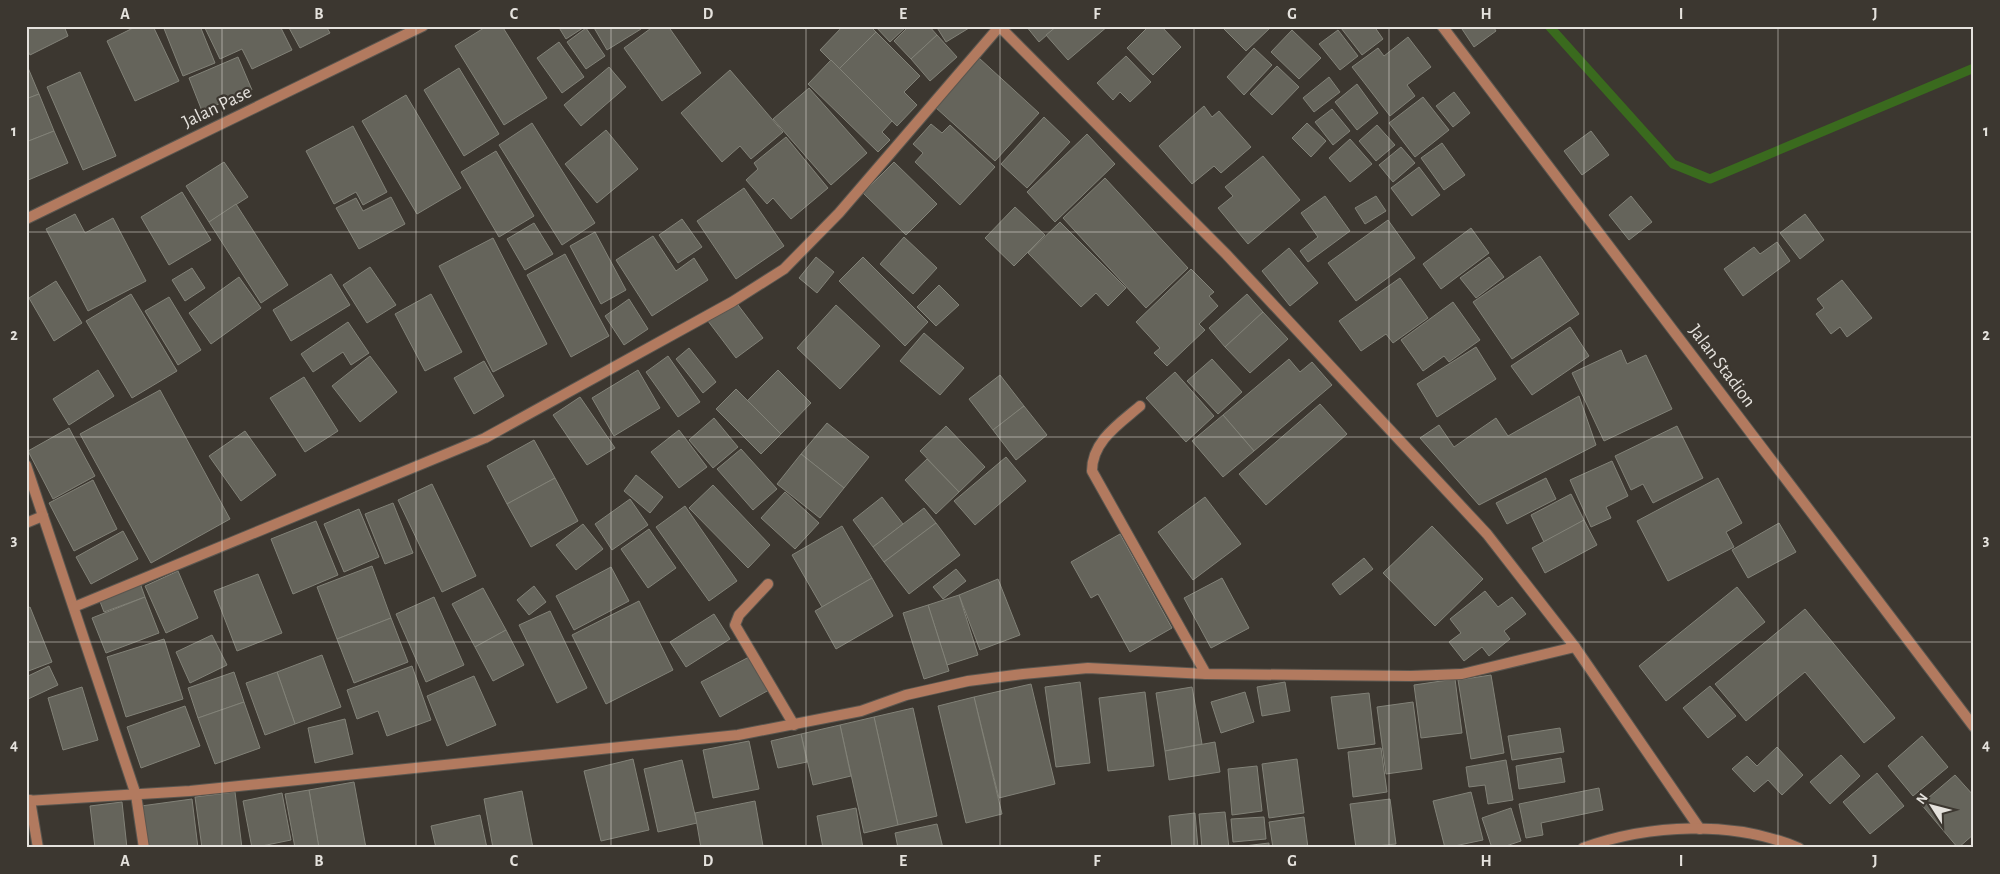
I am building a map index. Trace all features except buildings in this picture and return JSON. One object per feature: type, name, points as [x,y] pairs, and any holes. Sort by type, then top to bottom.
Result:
[{"type":"street","name":"Jalan Pase","points":[[26,219],[423,26]]},
{"type":"street","name":"Jalan Stadion","points":[[1442,26],[1974,727]]},
{"type":"street","points":[[74,607],[485,438],[754,288],[784,269],[839,213],[999,27],[1226,254],[1480,527],[1576,647],[1700,829]]},
{"type":"street","points":[[1140,406],[1109,432],[1101,442],[1095,451],[1092,471],[1206,674]]},
{"type":"street","points":[[26,465],[136,795],[144,848]]},
{"type":"street","points":[[26,523],[44,516]]},
{"type":"street","points":[[768,584],[739,615],[735,625],[794,725]]},
{"type":"street","points":[[38,848],[28,800],[136,795],[738,735],[861,711],[906,695],[959,683],[1023,674],[1088,668],[1206,674],[1411,676],[1462,674],[1576,647]]},
{"type":"street","points":[[1583,848],[1644,832],[1700,829],[1747,834],[1799,848]]},
{"type":"waterway","points":[[1549,26],[1673,164],[1710,179],[1974,68]]}]
